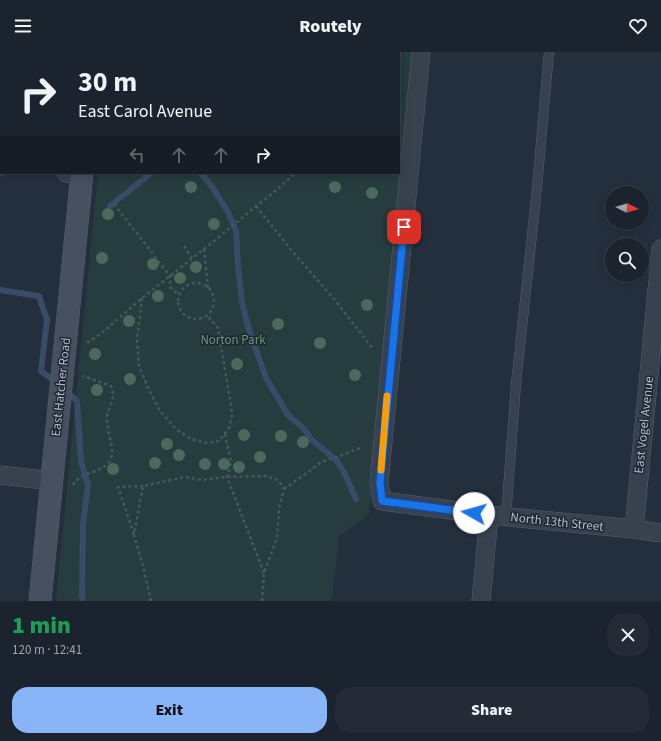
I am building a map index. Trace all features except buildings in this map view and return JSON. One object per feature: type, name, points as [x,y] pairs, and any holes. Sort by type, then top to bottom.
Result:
[{"type":"street","name":"North 13th Street","points":[[421,52],[380,482],[382,501],[498,516],[661,533]]},
{"type":"street","name":"East Hatcher Road","points":[[40,601],[64,360],[77,174]]},
{"type":"street","name":"East Vogel Avenue","points":[[634,529],[661,249]]},
{"type":"street","points":[[0,475],[52,481]]},
{"type":"street","points":[[480,601],[498,516]]},
{"type":"lane","points":[[498,516],[516,384],[537,188],[549,52]]},
{"type":"path","points":[[64,360],[103,332],[142,298],[227,231],[295,174]]},
{"type":"path","points":[[114,204],[170,276],[170,287],[179,295]]},
{"type":"path","points":[[256,206],[292,251],[334,299],[376,354]]},
{"type":"path","points":[[184,246],[192,258]]},
{"type":"path","points":[[204,249],[208,288]]},
{"type":"path","points":[[191,283],[203,284],[208,288],[214,299],[211,311],[202,318],[196,319],[186,316],[181,311],[178,301],[181,290],[191,283]]},
{"type":"path","points":[[142,298],[137,339],[139,366],[149,390],[160,411],[176,429],[191,439],[206,443],[219,441],[229,428],[232,415],[218,328],[206,315]]},
{"type":"path","points":[[77,479],[101,468],[109,462],[112,454],[106,419],[112,401],[113,392],[111,386],[81,375]]},
{"type":"path","points":[[225,433],[231,462],[227,477],[264,573]]},
{"type":"path","points":[[262,601],[264,573],[277,538],[279,508],[284,489],[321,462],[360,448]]},
{"type":"path","points":[[151,601],[143,566],[118,487],[143,486],[184,477],[202,480],[227,477],[266,476],[278,480],[284,489]]},
{"type":"path","points":[[134,535],[143,486]]},
{"type":"green space","name":"Norton Park","points":[[400,52],[412,52],[374,439],[369,515],[339,536],[332,601],[56,601],[98,174],[400,174]]},
{"type":"waterway","points":[[110,206],[150,174]]},
{"type":"waterway","points":[[202,174],[213,188],[229,214],[236,231],[242,302],[248,327],[266,378],[288,415],[304,429],[312,440],[336,460],[344,472],[356,499]]},
{"type":"waterway","points":[[0,290],[39,296],[47,320],[41,371],[56,382]]},
{"type":"waterway","points":[[66,391],[77,401],[81,461],[88,485],[83,525],[83,601]]},
{"type":"slow traffic","points":[[381,470],[387,396]]},
{"type":"route","points":[[404,227],[380,482],[382,501],[474,513]]}]
